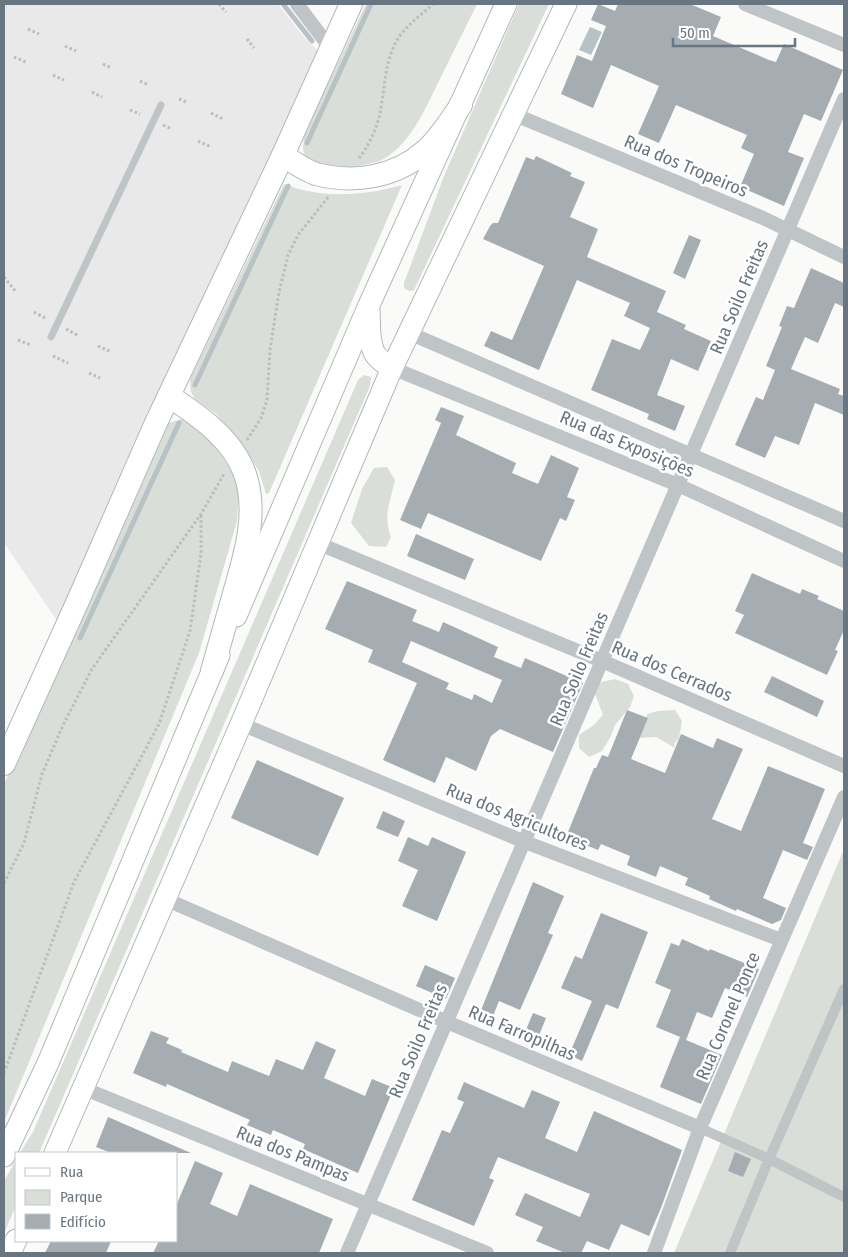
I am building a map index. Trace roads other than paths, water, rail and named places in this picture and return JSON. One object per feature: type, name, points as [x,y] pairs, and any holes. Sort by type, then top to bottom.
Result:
[{"type":"highway","points":[[4,764],[169,396],[283,155],[351,4]]},
{"type":"highway","points":[[283,155],[315,174],[344,179],[373,177],[401,167],[425,151],[445,129],[461,105]]},
{"type":"highway","points":[[169,396],[193,412],[220,435],[236,456],[250,492],[251,514],[244,558],[212,671]]},
{"type":"main road","points":[[4,1156],[48,1063],[212,671],[369,305],[506,4]]},
{"type":"main road","points":[[56,1152],[392,368],[566,4]]},
{"type":"main road","points":[[369,305],[370,330],[374,352],[382,362],[392,368]]},
{"type":"street","points":[[297,4],[331,48]]},
{"type":"street","points":[[745,4],[844,45]]},
{"type":"street","name":"Rua Soilo Freitas","points":[[348,1253],[844,99]]},
{"type":"street","name":"Rua dos Tropeiros","points":[[513,114],[754,215],[844,257]]},
{"type":"street","name":"Rua das Exposições","points":[[409,333],[844,520]]},
{"type":"street","name":"Rua das Exposições","points":[[392,368],[678,485],[844,561]]},
{"type":"street","name":"Rua dos Cerrados","points":[[317,543],[602,661],[844,766]]},
{"type":"street","name":"Rua dos Agricultores","points":[[241,724],[525,842],[781,940]]},
{"type":"street","name":"Rua Coronel Ponce","points":[[654,1253],[700,1128],[844,797]]},
{"type":"street","name":"Rua Farropilhas","points":[[165,899],[447,1022],[700,1128]]},
{"type":"street","points":[[730,1253],[768,1159],[844,992]]},
{"type":"street","name":"Rua dos Pampas","points":[[85,1089],[487,1253]]},
{"type":"street","points":[[700,1128],[844,1197]]},
{"type":"lane","points":[[51,337],[161,105]]},
{"type":"waterway","points":[[283,4],[312,41]]},
{"type":"waterway","points":[[307,143],[371,4]]},
{"type":"waterway","points":[[195,385],[288,186]]},
{"type":"waterway","points":[[80,638],[179,423]]}]
